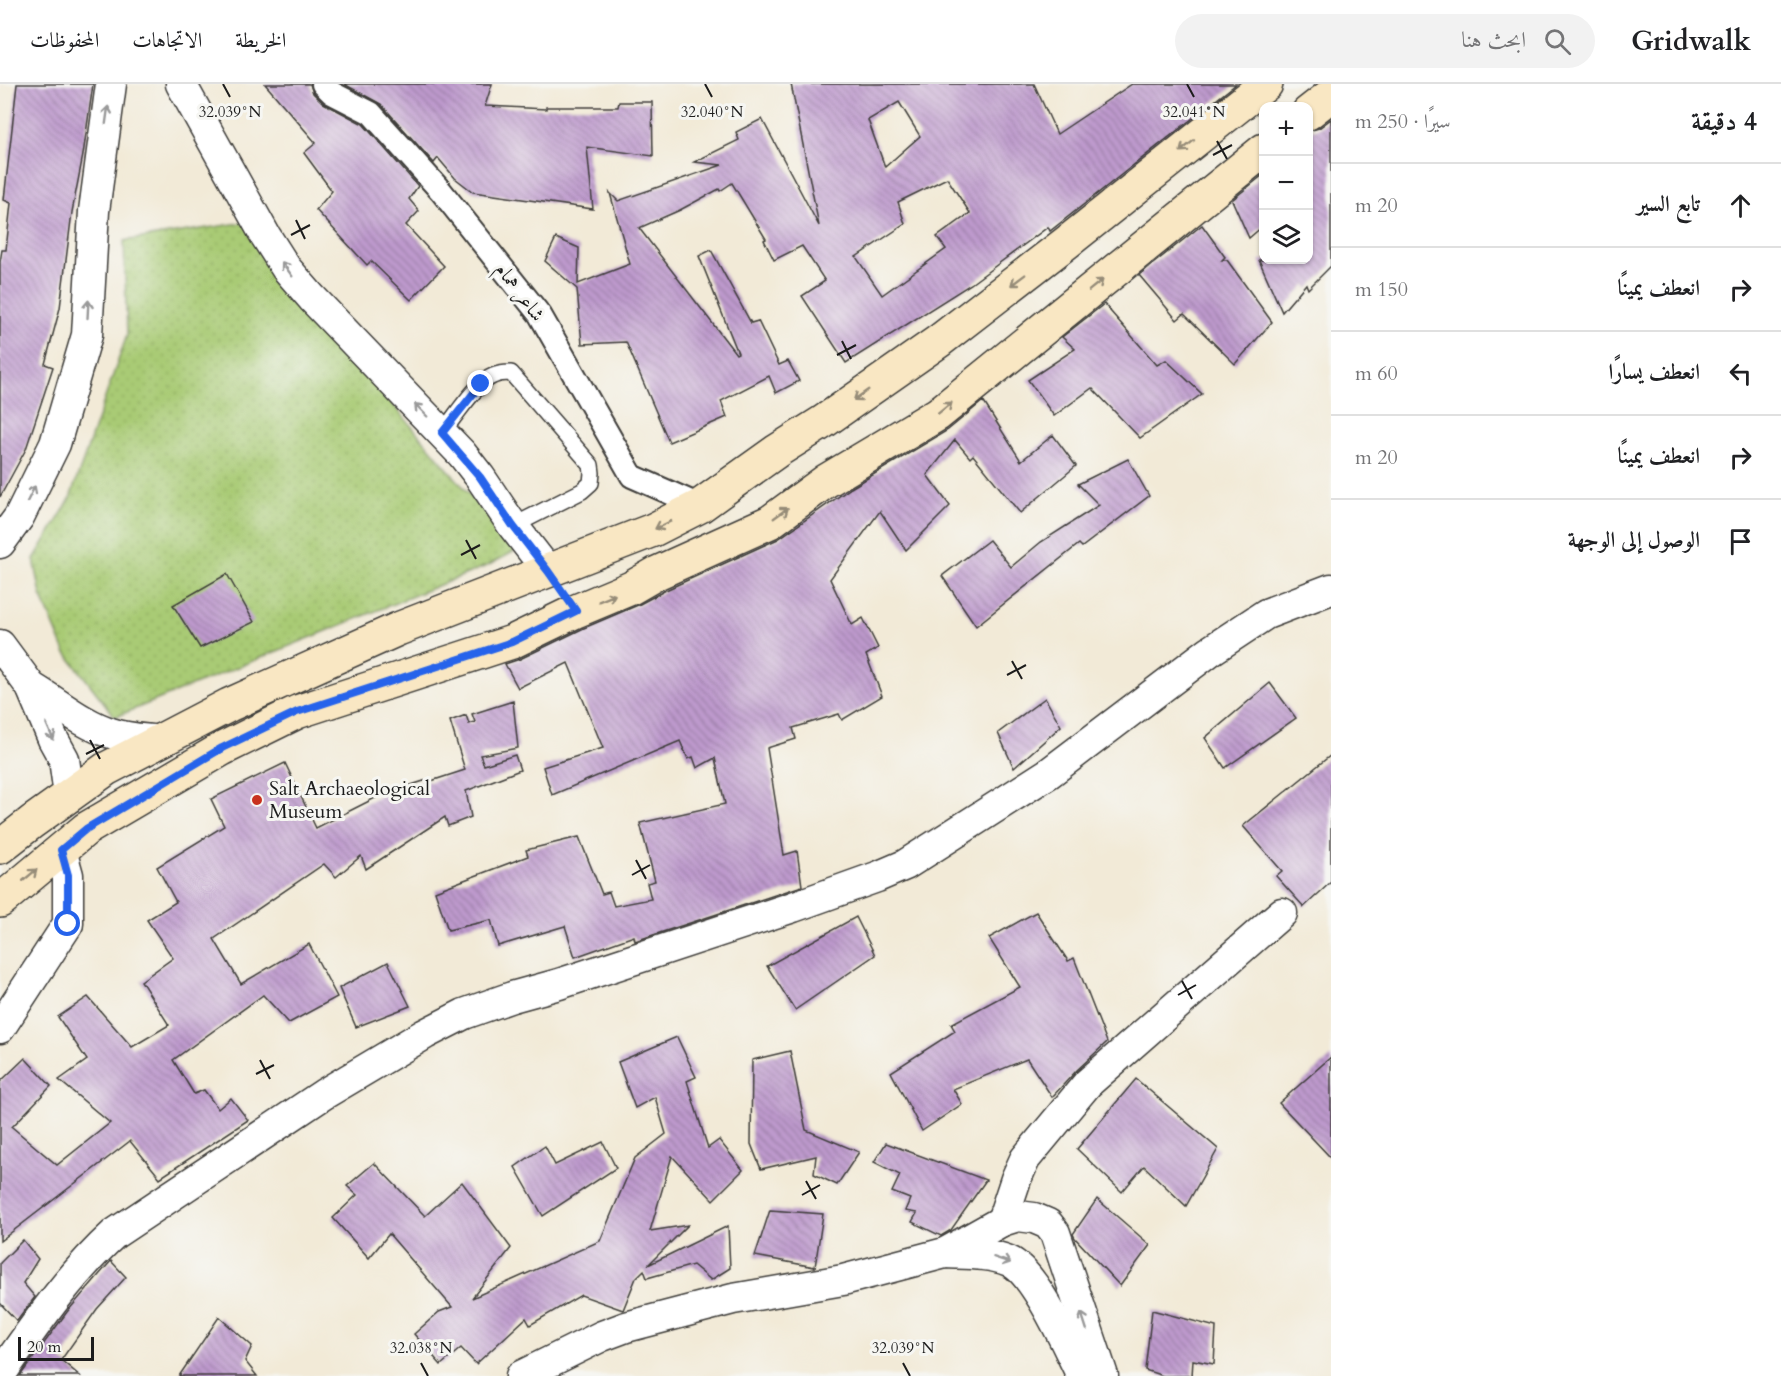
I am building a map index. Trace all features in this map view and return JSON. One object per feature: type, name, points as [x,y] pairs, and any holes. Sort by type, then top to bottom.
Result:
[{"type":"main road","points":[[0,847],[106,769],[230,705],[398,629],[653,530],[700,506],[939,341],[1266,84]]},
{"type":"main road","points":[[1313,109],[1331,95]]},
{"type":"main road","points":[[0,901],[86,829],[222,748],[297,712],[512,642],[770,522],[826,481],[938,414],[1259,153]]},
{"type":"main road","points":[[548,571],[576,611]]},
{"type":"street","points":[[0,543],[19,517],[55,444],[87,335],[94,212],[111,84]]},
{"type":"street","points":[[181,84],[265,235],[286,268],[442,433],[480,477],[513,526],[548,571]]},
{"type":"street","name":"شاعر همام","points":[[323,84],[332,93],[371,113],[441,191],[540,315],[632,476],[700,506]]},
{"type":"street","points":[[0,1375],[51,1302],[94,1252],[114,1234],[324,1094],[425,1034],[464,1014],[512,996],[559,984],[793,907],[905,865],[1049,773],[1210,651],[1266,614],[1331,589]]},
{"type":"street","points":[[0,645],[31,687],[64,759],[69,795]]},
{"type":"street","points":[[31,687],[110,733],[162,741]]},
{"type":"street","points":[[0,1028],[68,924],[68,875],[61,850]]},
{"type":"street","points":[[1002,1221],[1016,1179],[1026,1159],[1088,1083],[1282,913]]},
{"type":"street","points":[[522,1376],[602,1336],[626,1328],[733,1299],[852,1278],[945,1253],[1002,1221],[1018,1216],[1034,1218],[1048,1224],[1055,1233],[1103,1376]]},
{"type":"street","points":[[945,1253],[997,1257],[1011,1262],[1022,1270],[1035,1286],[1082,1376]]},
{"type":"lane","points":[[442,433],[481,384],[491,376],[511,373],[591,465],[591,483],[582,491],[513,526]]},
{"type":"green space","points":[[246,222],[379,388],[517,550],[489,565],[115,717],[65,652],[41,595],[34,559],[69,501],[127,335],[124,241]]},
{"type":"building","points":[[17,84],[93,84],[72,212],[60,308],[45,364],[53,367],[26,449],[0,497],[0,262],[2,250],[6,250],[11,203],[4,200]]},
{"type":"building","points":[[265,84],[310,84],[313,93],[323,103],[363,124],[418,186],[409,199],[419,211],[406,225],[444,266],[411,300],[371,261],[367,265],[316,210],[332,191],[304,153],[316,143]]},
{"type":"building","points":[[344,84],[492,84],[485,106],[546,109],[546,107],[618,107],[619,102],[652,102],[653,156],[587,147],[593,209],[473,192],[455,178],[438,158],[434,163],[381,104]]},
{"type":"building","points":[[791,84],[1034,84],[1057,134],[1132,84],[1236,84],[1050,231],[1048,227],[971,284],[846,363],[802,296],[825,281],[802,246],[774,260],[764,240],[766,239],[732,183],[720,191],[719,189],[639,228],[736,354],[738,353],[699,256],[711,250],[751,323],[758,321],[779,365],[788,361],[799,381],[776,393],[769,376],[721,401],[727,417],[669,442],[626,342],[582,344],[577,289],[545,261],[556,238],[579,248],[578,284],[630,264],[610,193],[618,201],[722,165],[694,162],[739,140],[736,132],[762,119],[819,226]],"holes":[[[899,102],[920,136],[885,167],[868,120]],[[947,178],[970,213],[937,237],[946,249],[882,295],[856,257],[905,224],[898,202]]]},
{"type":"building","points":[[1331,119],[1331,266],[1308,289],[1306,284],[1282,312],[1261,264],[1313,264],[1313,130]]},
{"type":"building","points":[[1259,178],[1259,229],[1249,238],[1232,200]]},
{"type":"building","points":[[1202,225],[1225,257],[1222,260],[1227,260],[1272,322],[1235,364],[1184,314],[1177,320],[1139,275]]},
{"type":"building","points":[[1104,304],[1157,365],[1166,360],[1202,394],[1140,438],[1092,388],[1054,416],[1028,380],[1075,349],[1062,337]]},
{"type":"building","points":[[983,401],[1021,461],[1053,435],[1076,466],[1020,513],[973,455],[970,458],[955,440],[927,475],[950,506],[906,550],[880,511],[830,579],[852,625],[863,618],[878,648],[866,655],[882,696],[842,720],[839,714],[793,728],[796,739],[767,748],[784,855],[797,851],[802,886],[635,941],[634,936],[575,957],[565,926],[498,946],[491,920],[448,930],[435,891],[528,856],[526,850],[579,837],[602,894],[609,892],[614,906],[651,899],[647,883],[655,881],[640,823],[725,804],[715,758],[697,768],[693,757],[688,759],[680,741],[552,795],[543,767],[603,748],[568,663],[518,688],[505,664],[778,539],[851,488],[948,430]]},
{"type":"building","points":[[1128,459],[1149,496],[1082,547],[1079,544],[976,626],[942,576],[989,540],[1011,567],[1041,542],[1099,505],[1078,484]]},
{"type":"building","points":[[227,574],[254,622],[200,648],[173,605]]},
{"type":"building","points":[[1270,683],[1296,718],[1225,768],[1205,738]]},
{"type":"building","points":[[1045,698],[1061,726],[1014,768],[998,733]]},
{"type":"building","points":[[513,701],[518,748],[480,755],[484,765],[515,755],[520,770],[466,791],[471,817],[448,826],[445,817],[366,869],[361,856],[336,877],[324,864],[214,939],[241,984],[309,944],[337,997],[289,1023],[263,995],[173,1060],[194,1094],[204,1090],[218,1109],[231,1098],[248,1120],[160,1178],[130,1141],[0,1241],[0,1082],[25,1058],[51,1086],[12,1127],[57,1165],[110,1123],[59,1080],[87,1060],[58,1017],[88,997],[132,1047],[169,1025],[141,981],[173,958],[147,920],[176,902],[157,867],[224,826],[211,799],[285,763],[316,828],[383,794],[465,770],[450,721],[466,715],[469,724],[475,722],[472,714]]},
{"type":"building","points":[[1331,755],[1331,882],[1304,907],[1276,876],[1282,871],[1243,826]]},
{"type":"building","points":[[1036,912],[1068,961],[1074,958],[1107,1042],[1052,1097],[1027,1059],[953,1089],[962,1104],[922,1131],[891,1072],[955,1031],[951,1024],[1020,987],[989,938]]},
{"type":"building","points":[[856,917],[875,955],[795,1010],[767,966]]},
{"type":"building","points":[[388,962],[410,1006],[356,1027],[339,988]]},
{"type":"building","points":[[677,1037],[696,1077],[687,1081],[708,1148],[719,1140],[743,1170],[713,1200],[672,1156],[650,1231],[688,1225],[648,1265],[728,1226],[730,1268],[711,1280],[693,1265],[647,1278],[644,1270],[636,1278],[623,1310],[581,1295],[530,1325],[526,1318],[476,1364],[461,1348],[441,1365],[414,1334],[439,1312],[452,1307],[389,1234],[369,1258],[333,1218],[357,1195],[347,1186],[374,1163],[425,1216],[462,1182],[511,1248],[472,1298],[600,1241],[635,1158],[666,1134],[655,1097],[635,1108],[618,1062]]},
{"type":"building","points":[[790,1051],[806,1130],[859,1152],[837,1185],[814,1174],[816,1156],[761,1169],[751,1144],[752,1060]]},
{"type":"building","points":[[1331,1057],[1331,1158],[1279,1103]]},
{"type":"building","points":[[1136,1079],[1218,1149],[1186,1206],[1144,1166],[1122,1192],[1077,1149]]},
{"type":"building","points":[[603,1142],[616,1168],[543,1216],[515,1167],[545,1146],[555,1165]]},
{"type":"building","points":[[886,1143],[986,1180],[951,1230],[941,1236],[912,1222],[917,1213],[905,1211],[910,1199],[892,1192],[900,1175],[874,1162]]},
{"type":"building","points":[[1097,1199],[1150,1245],[1120,1286],[1073,1234]]},
{"type":"building","points":[[770,1210],[823,1214],[815,1267],[755,1256]]},
{"type":"building","points":[[23,1240],[38,1259],[23,1283],[35,1297],[17,1321],[0,1303],[0,1263]]},
{"type":"building","points":[[111,1261],[126,1277],[97,1309],[61,1360],[80,1376],[20,1376],[67,1312]]},
{"type":"building","points":[[1152,1310],[1216,1327],[1214,1364],[1193,1360],[1192,1376],[1163,1376],[1145,1370]]},
{"type":"building","points":[[219,1317],[252,1346],[245,1361],[257,1376],[179,1376]]},
{"type":"place","name":"Salt Archaeological Museum","points":[[257,800]]},
{"type":"route","points":[[68,924],[68,875],[61,850],[86,829],[222,748],[297,712],[512,642],[576,611],[480,477],[442,433],[481,384]]}]
